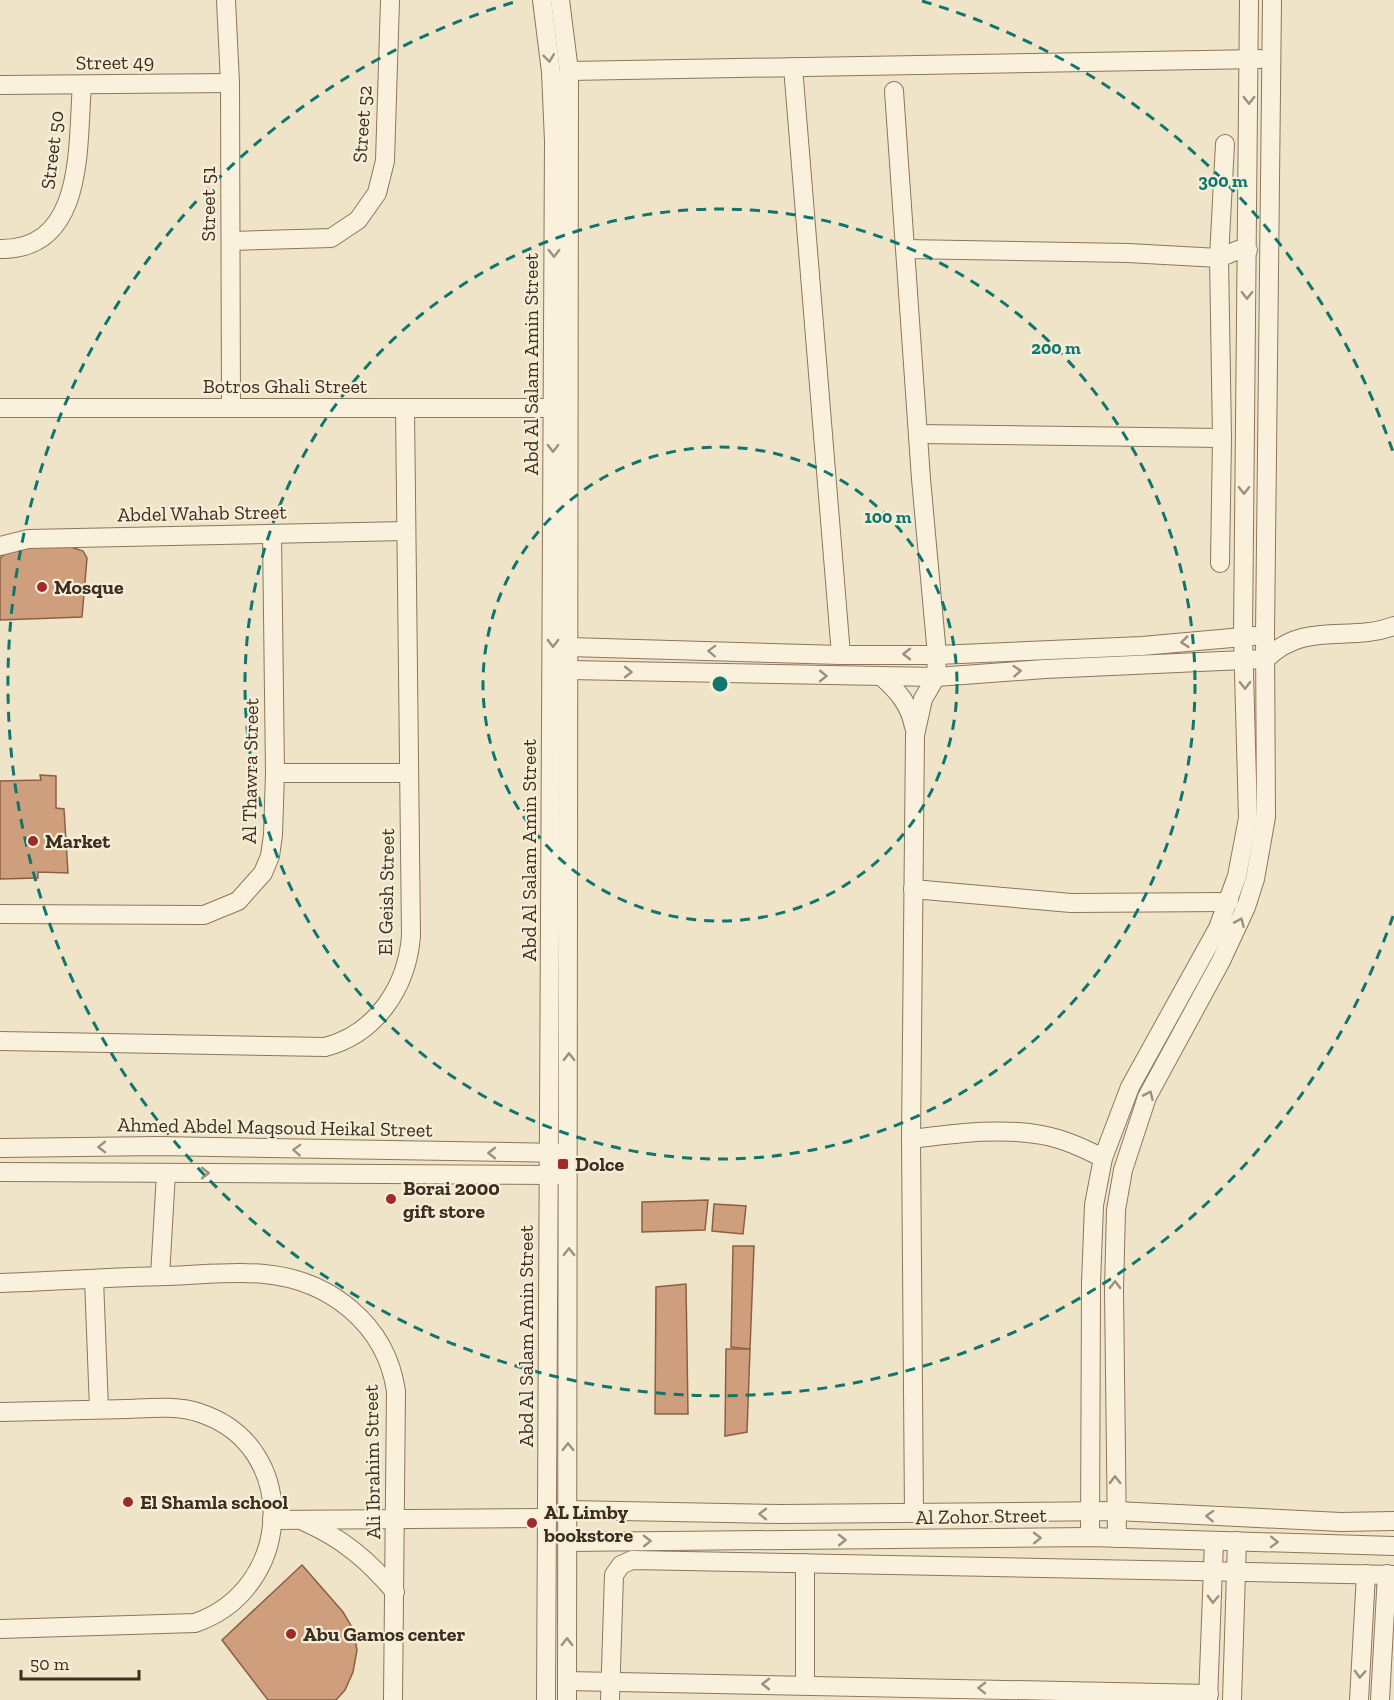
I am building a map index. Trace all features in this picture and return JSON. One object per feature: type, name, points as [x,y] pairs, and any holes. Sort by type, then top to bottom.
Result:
[{"type":"street","name":"Street 51","points":[[226,0],[230,82],[231,408]]},
{"type":"street","name":"Street 52","points":[[231,241],[331,238],[358,220],[377,193],[385,161],[390,0]]},
{"type":"street","name":"Abd Al Salam Amin Street","points":[[542,0],[551,72],[554,141],[569,647],[567,1700]]},
{"type":"street","name":"Abd Al Salam Amin Street","points":[[546,1700],[550,1153],[568,71],[560,0]]},
{"type":"street","points":[[1090,1538],[1091,1283],[1094,1205],[1103,1158],[1130,1087],[1218,928],[1229,902],[1239,867],[1248,818],[1243,636],[1249,0]]},
{"type":"street","points":[[1117,1538],[1114,1290],[1116,1210],[1122,1170],[1147,1097],[1234,934],[1255,879],[1266,817],[1265,635],[1272,0]]},
{"type":"street","points":[[568,71],[1271,58]]},
{"type":"street","points":[[793,67],[841,655]]},
{"type":"street","name":"Street 49","points":[[0,85],[230,82]]},
{"type":"street","name":"Street 50","points":[[0,249],[19,249],[43,237],[62,218],[72,193],[82,85]]},
{"type":"street","points":[[894,91],[918,434],[937,655],[936,677],[923,699],[915,735]]},
{"type":"street","points":[[1220,563],[1222,438],[1219,258],[1225,144]]},
{"type":"street","points":[[905,249],[1219,258],[1238,250],[1248,250]]},
{"type":"street","points":[[1219,258],[1238,270],[1248,270]]},
{"type":"street","name":"Botros Ghali Street","points":[[0,408],[561,408]]},
{"type":"street","name":"El Geish Street","points":[[0,1041],[325,1047],[345,1042],[375,1019],[387,1005],[405,973],[409,957],[411,924],[405,408]]},
{"type":"street","points":[[918,434],[1222,438]]},
{"type":"street","name":"Abdel Wahab Street","points":[[0,546],[28,539],[406,531]]},
{"type":"street","name":"Al Thawra Street","points":[[0,914],[204,915],[238,901],[263,873],[270,856],[273,835],[275,773],[272,534]]},
{"type":"street","points":[[569,670],[936,677],[1266,659],[1281,644],[1316,635],[1337,632],[1361,634],[1394,626]]},
{"type":"street","points":[[569,647],[841,655],[937,655],[1142,646],[1265,635],[1281,644]]},
{"type":"street","points":[[882,677],[895,688],[905,702],[912,718],[915,735],[911,1139],[914,1513]]},
{"type":"street","points":[[275,773],[408,773]]},
{"type":"street","points":[[913,888],[1071,903],[1229,902]]},
{"type":"street","points":[[911,1139],[967,1133],[1040,1134],[1072,1143],[1103,1158]]},
{"type":"street","name":"Ahmed Abdel Maqsoud Heikal Street","points":[[0,1148],[159,1146],[569,1153]]},
{"type":"street","points":[[0,1172],[569,1175]]},
{"type":"street","points":[[160,1276],[166,1173]]},
{"type":"street","name":"Ali Ibrahim Street","points":[[0,1283],[262,1274],[285,1277],[329,1293],[368,1325],[388,1358],[396,1391],[393,1700]]},
{"type":"street","points":[[94,1279],[99,1409]]},
{"type":"street","points":[[0,1412],[162,1408],[198,1412],[220,1421],[240,1435],[255,1453],[266,1475],[272,1520],[269,1547],[260,1570],[247,1590],[230,1606],[208,1618],[195,1623],[0,1629]]},
{"type":"street","name":"Al Zohor Street","points":[[568,1510],[781,1514],[1116,1511],[1341,1522],[1394,1521]]},
{"type":"street","points":[[272,1520],[548,1518]]},
{"type":"street","points":[[300,1520],[346,1544],[372,1566],[395,1592]]},
{"type":"street","name":"Al Zohor Street","points":[[568,1542],[1117,1538],[1394,1546]]},
{"type":"street","points":[[567,1682],[805,1684],[866,1693],[1208,1697],[1214,1541]]},
{"type":"street","points":[[1233,1700],[1237,1541]]},
{"type":"street","points":[[610,1700],[614,1575],[626,1561],[1390,1574],[1382,1644],[1387,1681],[1380,1700]]},
{"type":"street","points":[[805,1563],[805,1684]]},
{"type":"street","points":[[1359,1700],[1366,1574]]},
{"type":"street","points":[[1362,1642],[1382,1644]]},
{"type":"building","name":"Mosque","points":[[68,546],[83,551],[87,558],[82,617],[0,620],[0,558],[8,552],[28,547]]},
{"type":"building","name":"Market","points":[[40,775],[56,776],[56,808],[64,809],[68,873],[38,872],[38,878],[0,879],[0,781],[41,780]]},
{"type":"building","points":[[708,1200],[705,1230],[642,1232],[642,1202]]},
{"type":"building","points":[[714,1204],[746,1206],[743,1234],[712,1231]]},
{"type":"building","points":[[733,1246],[754,1246],[750,1349],[731,1347]]},
{"type":"building","points":[[686,1284],[688,1414],[655,1414],[656,1287]]},
{"type":"building","points":[[726,1349],[750,1349],[747,1432],[725,1436]]},
{"type":"building","name":"Abu Gamos center","points":[[302,1565],[343,1612],[353,1629],[357,1650],[353,1672],[345,1690],[336,1700],[268,1700],[222,1640]]},
{"type":"place","name":"Mosque","points":[[42,587]]},
{"type":"place","name":"Market","points":[[33,841]]},
{"type":"place","name":"Dolce","points":[[563,1164]]},
{"type":"place","name":"Borai 2000 gift store","points":[[391,1199]]},
{"type":"place","name":"El Shamla school","points":[[128,1502]]},
{"type":"place","name":"AL Limby bookstore","points":[[532,1523]]},
{"type":"place","name":"Abu Gamos center","points":[[291,1634]]}]
